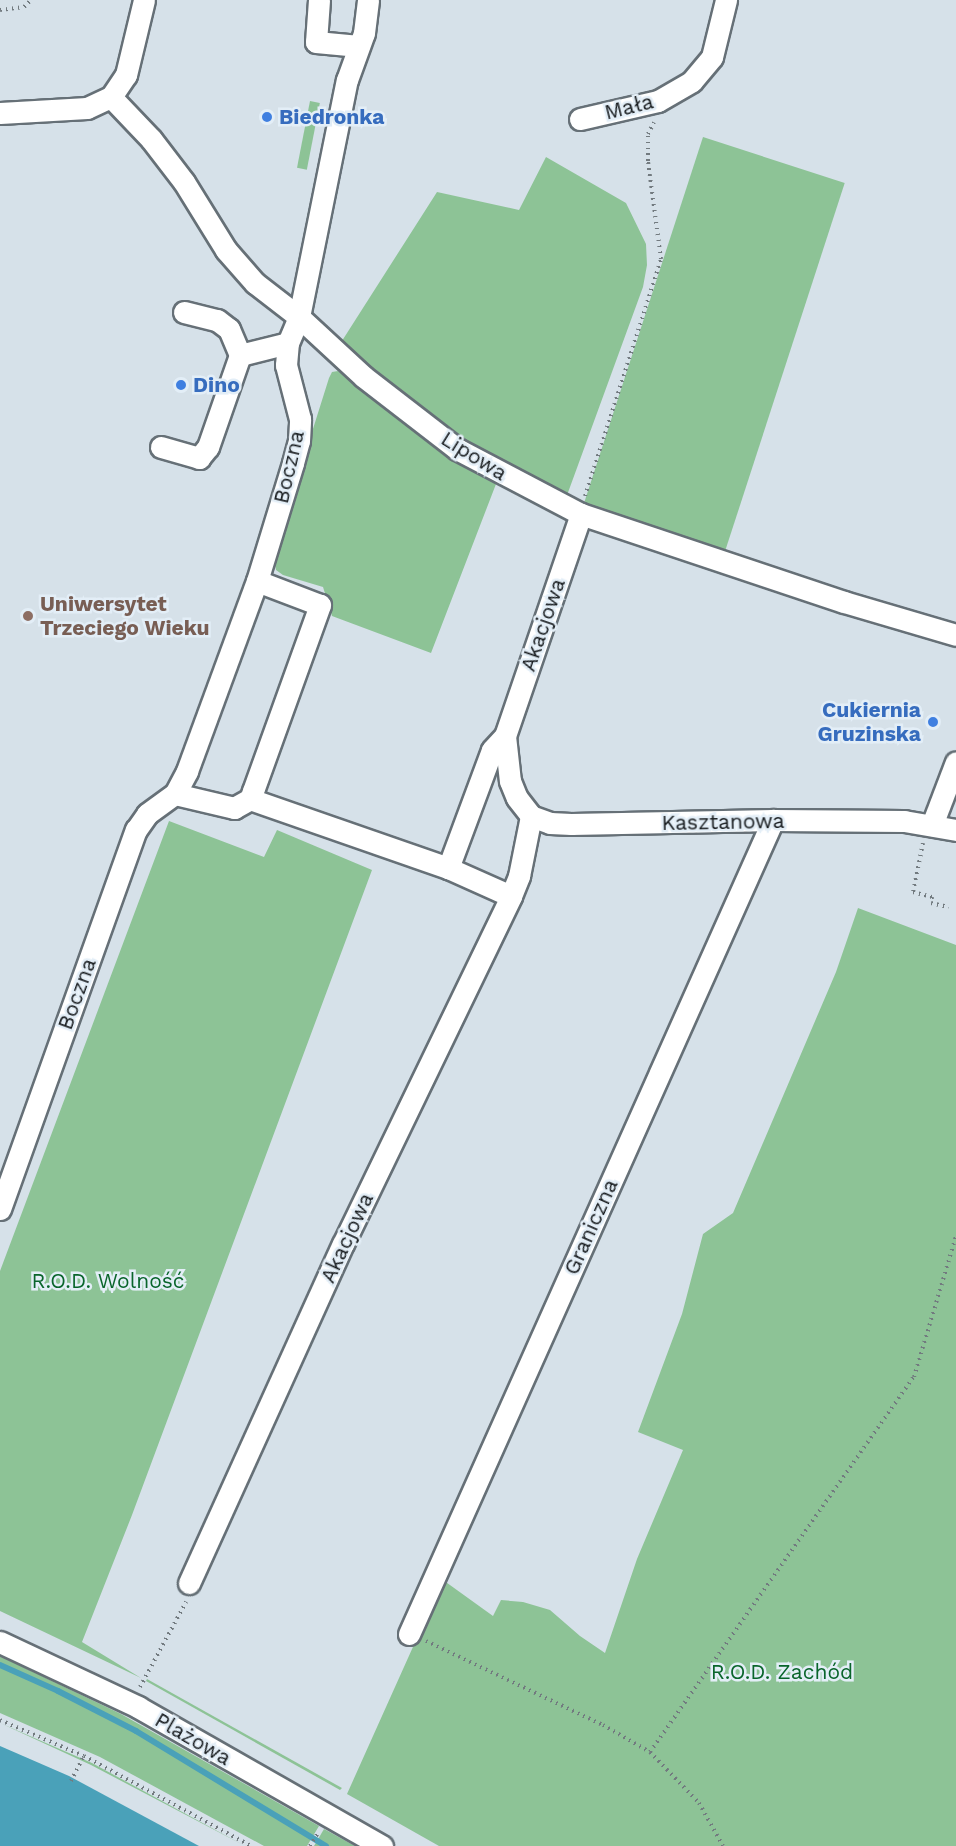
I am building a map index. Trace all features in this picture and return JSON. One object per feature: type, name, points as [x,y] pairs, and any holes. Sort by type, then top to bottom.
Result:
[{"type":"street","points":[[0,113],[87,108],[111,97],[126,75],[144,0]]},
{"type":"street","points":[[319,0],[316,42],[359,46]]},
{"type":"street","name":"Boczna","points":[[0,1209],[136,830],[147,814],[175,794],[187,771],[257,581],[299,441],[300,419],[286,365],[288,343],[299,317],[347,80],[359,46],[368,0]]},
{"type":"street","name":"Mała","points":[[580,119],[658,101],[692,81],[712,57],[726,0]]},
{"type":"street","name":"Lipowa","points":[[111,97],[151,139],[184,182],[226,250],[255,283],[299,317],[364,377],[457,449],[581,514],[844,602],[956,635]]},
{"type":"street","points":[[161,447],[199,458],[208,447],[240,355],[230,330],[217,320],[184,312]]},
{"type":"street","points":[[240,355],[288,343]]},
{"type":"street","name":"Akacjowa","points":[[189,1583],[343,1244],[519,876],[531,816],[517,798],[510,781],[505,736],[581,514]]},
{"type":"street","points":[[175,794],[234,808],[250,799],[320,605],[257,581]]},
{"type":"street","name":"Akacjowa","points":[[447,868],[492,750],[505,736]]},
{"type":"street","points":[[928,834],[956,762]]},
{"type":"street","points":[[250,799],[447,868],[511,896]]},
{"type":"street","name":"Kasztanowa","points":[[531,816],[550,823],[571,824],[773,820],[904,821],[928,834],[956,830]]},
{"type":"street","name":"Graniczna","points":[[409,1634],[773,820]]},
{"type":"street","name":"Plażowa","points":[[0,1641],[138,1707],[382,1846]]},
{"type":"path","points":[[0,10],[24,7],[31,0]]},
{"type":"path","points":[[581,514],[594,463],[661,259],[648,161],[648,134],[660,109],[658,101]]},
{"type":"path","points":[[928,834],[913,892],[932,897],[931,903],[949,907]]},
{"type":"path","points":[[650,1752],[914,1377],[956,1236]]},
{"type":"path","points":[[143,1682],[186,1604],[189,1583]]},
{"type":"path","points":[[409,1634],[518,1683],[603,1725],[650,1752],[699,1803],[723,1846]]},
{"type":"path","points":[[0,1720],[84,1756],[251,1846]]},
{"type":"path","points":[[71,1781],[84,1756]]},
{"type":"path","points":[[312,1844],[316,1836]]},
{"type":"green space","points":[[310,101],[320,103],[307,170],[297,168]]},
{"type":"green space","points":[[703,137],[845,183],[725,551],[583,505]]},
{"type":"green space","points":[[546,157],[626,203],[646,244],[647,265],[643,287],[566,498],[468,444],[340,344],[437,192],[519,210]]},
{"type":"green space","points":[[338,371],[496,484],[431,653],[332,616],[323,587],[283,575],[276,570],[273,556],[329,378],[332,372]]},
{"type":"green space","name":"R.O.D. Wolność","points":[[169,821],[264,857],[277,830],[372,870],[132,1515],[82,1642],[141,1678],[0,1611],[0,1271]]},
{"type":"green space","name":"R.O.D. Zachód","points":[[858,908],[956,945],[956,1846],[439,1846],[347,1794],[443,1580],[493,1616],[501,1600],[523,1602],[550,1610],[580,1636],[605,1653],[637,1559],[683,1450],[638,1432],[682,1314],[703,1234],[733,1213],[836,972]]},
{"type":"green space","points":[[0,1656],[121,1714],[319,1826],[307,1846],[264,1846],[100,1757],[0,1713]]},
{"type":"green space","points":[[147,1679],[342,1788],[340,1790],[146,1681]]},
{"type":"green space","points":[[0,1723],[92,1763],[245,1846],[91,1765]]},
{"type":"green space","points":[[324,1829],[355,1846],[314,1846]]},
{"type":"water","points":[[0,1746],[69,1776],[199,1846],[0,1846]]},
{"type":"waterway","points":[[0,1665],[58,1691],[136,1731],[326,1846]]},
{"type":"place","name":"Biedronka","points":[[267,117]]},
{"type":"place","name":"Dino","points":[[181,385]]},
{"type":"place","name":"Uniwersytet Trzeciego Wieku","points":[[28,616]]},
{"type":"place","name":"Cukiernia Gruzinska","points":[[933,722]]}]
